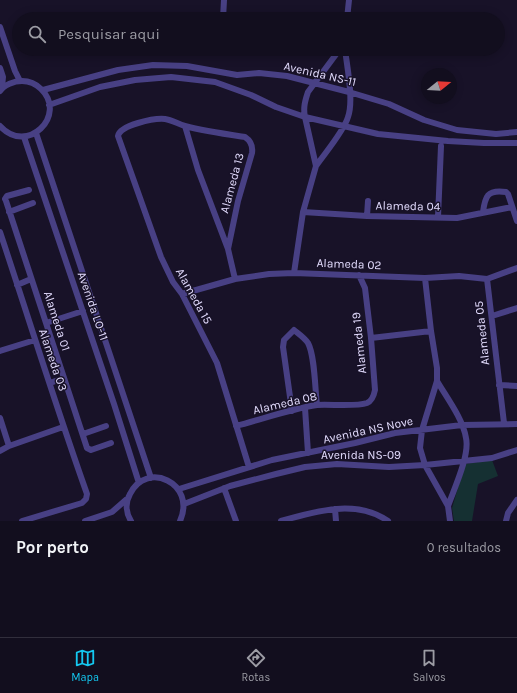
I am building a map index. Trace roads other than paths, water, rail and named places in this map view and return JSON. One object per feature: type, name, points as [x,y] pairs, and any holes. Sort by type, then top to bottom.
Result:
[{"type":"street","points":[[223,12],[224,0]]},
{"type":"street","points":[[348,12],[349,0]]},
{"type":"street","points":[[0,26],[15,71],[20,81]]},
{"type":"street","points":[[316,166],[303,109],[305,100],[315,83],[335,56]]},
{"type":"street","points":[[294,273],[303,212],[316,166],[344,126],[350,111],[351,101],[346,56]]},
{"type":"street","name":"Avenida NS-11","points":[[43,90],[118,70],[153,65],[187,66],[237,75],[259,73],[287,76],[389,104],[424,120],[457,130],[496,134],[517,132]]},
{"type":"street","points":[[0,68],[3,77],[1,89]]},
{"type":"street","points":[[49,105],[100,87],[135,80],[170,77],[215,82],[305,117],[378,134],[448,141],[517,143]]},
{"type":"street","points":[[0,126],[11,135],[24,137],[36,133],[42,128],[47,121],[49,114],[47,97],[43,90],[32,83],[20,81],[1,89]]},
{"type":"street","name":"Alameda 13","points":[[118,136],[121,131],[129,126],[160,119],[170,120],[185,126],[245,137],[250,142],[252,146],[252,153],[238,201],[228,249]]},
{"type":"street","name":"Alameda 13","points":[[185,126],[198,170],[228,249],[235,279]]},
{"type":"street","name":"Avenida LO-11","points":[[36,133],[151,478]]},
{"type":"street","name":"Alameda 15","points":[[118,136],[161,257],[173,282],[182,294],[217,363],[249,467]]},
{"type":"street","name":"Avenida LO-11","points":[[24,137],[139,483]]},
{"type":"street","points":[[438,217],[442,146]]},
{"type":"street","name":"Alameda 01","points":[[29,190],[7,196],[5,199],[9,212],[87,448],[91,450],[111,443]]},
{"type":"street","points":[[482,212],[485,198],[489,194],[506,192],[517,221]]},
{"type":"street","points":[[367,216],[368,202]]},
{"type":"street","points":[[9,212],[33,203]]},
{"type":"street","name":"Alameda 04","points":[[303,212],[367,216],[457,218],[512,207]]},
{"type":"street","name":"Alameda 03","points":[[0,232],[63,427],[87,494],[86,499],[82,503],[22,521]]},
{"type":"street","name":"Alameda 02","points":[[182,294],[235,279],[269,274],[294,273],[425,278],[459,276],[487,279],[517,268]]},
{"type":"street","name":"Alameda 19","points":[[359,275],[365,288],[371,338],[374,394],[370,401],[363,404]]},
{"type":"street","points":[[425,278],[437,368],[437,381],[422,430],[420,448],[425,465],[448,506],[450,521]]},
{"type":"street","points":[[17,285],[31,279]]},
{"type":"street","name":"Alameda 05","points":[[487,279],[504,424]]},
{"type":"street","points":[[492,316],[517,308]]},
{"type":"street","points":[[46,323],[83,311]]},
{"type":"street","points":[[292,410],[283,347],[284,340],[294,330],[307,341],[310,348],[317,406]]},
{"type":"street","points":[[371,338],[431,332]]},
{"type":"street","points":[[0,351],[35,340]]},
{"type":"street","points":[[50,383],[64,378]]},
{"type":"street","points":[[437,381],[462,425],[467,444],[464,460],[448,506]]},
{"type":"street","points":[[499,385],[517,386]]},
{"type":"street","name":"Alameda 08","points":[[236,426],[292,410],[317,406],[363,404]]},
{"type":"street","points":[[304,408],[308,453]]},
{"type":"street","points":[[0,418],[9,446]]},
{"type":"street","name":"Avenida NS Nove","points":[[179,489],[272,460],[395,433],[462,425],[517,424]]},
{"type":"street","points":[[83,434],[106,426]]},
{"type":"street","points":[[0,451],[9,446],[63,427]]},
{"type":"street","name":"Avenida NS-09","points":[[184,504],[224,488],[276,474],[328,464],[389,467],[425,465],[492,458],[517,450]]},
{"type":"street","points":[[131,521],[127,508],[128,498],[132,490],[139,483],[151,478],[168,480],[179,489],[184,504],[183,514],[180,521]]},
{"type":"street","points":[[224,488],[236,521]]},
{"type":"street","points":[[85,521],[112,512],[128,498]]},
{"type":"street","points":[[506,521],[508,514],[517,500]]},
{"type":"street","points":[[281,521],[297,516],[348,508],[363,509],[388,521]]},
{"type":"street","points":[[334,509],[336,521]]}]
